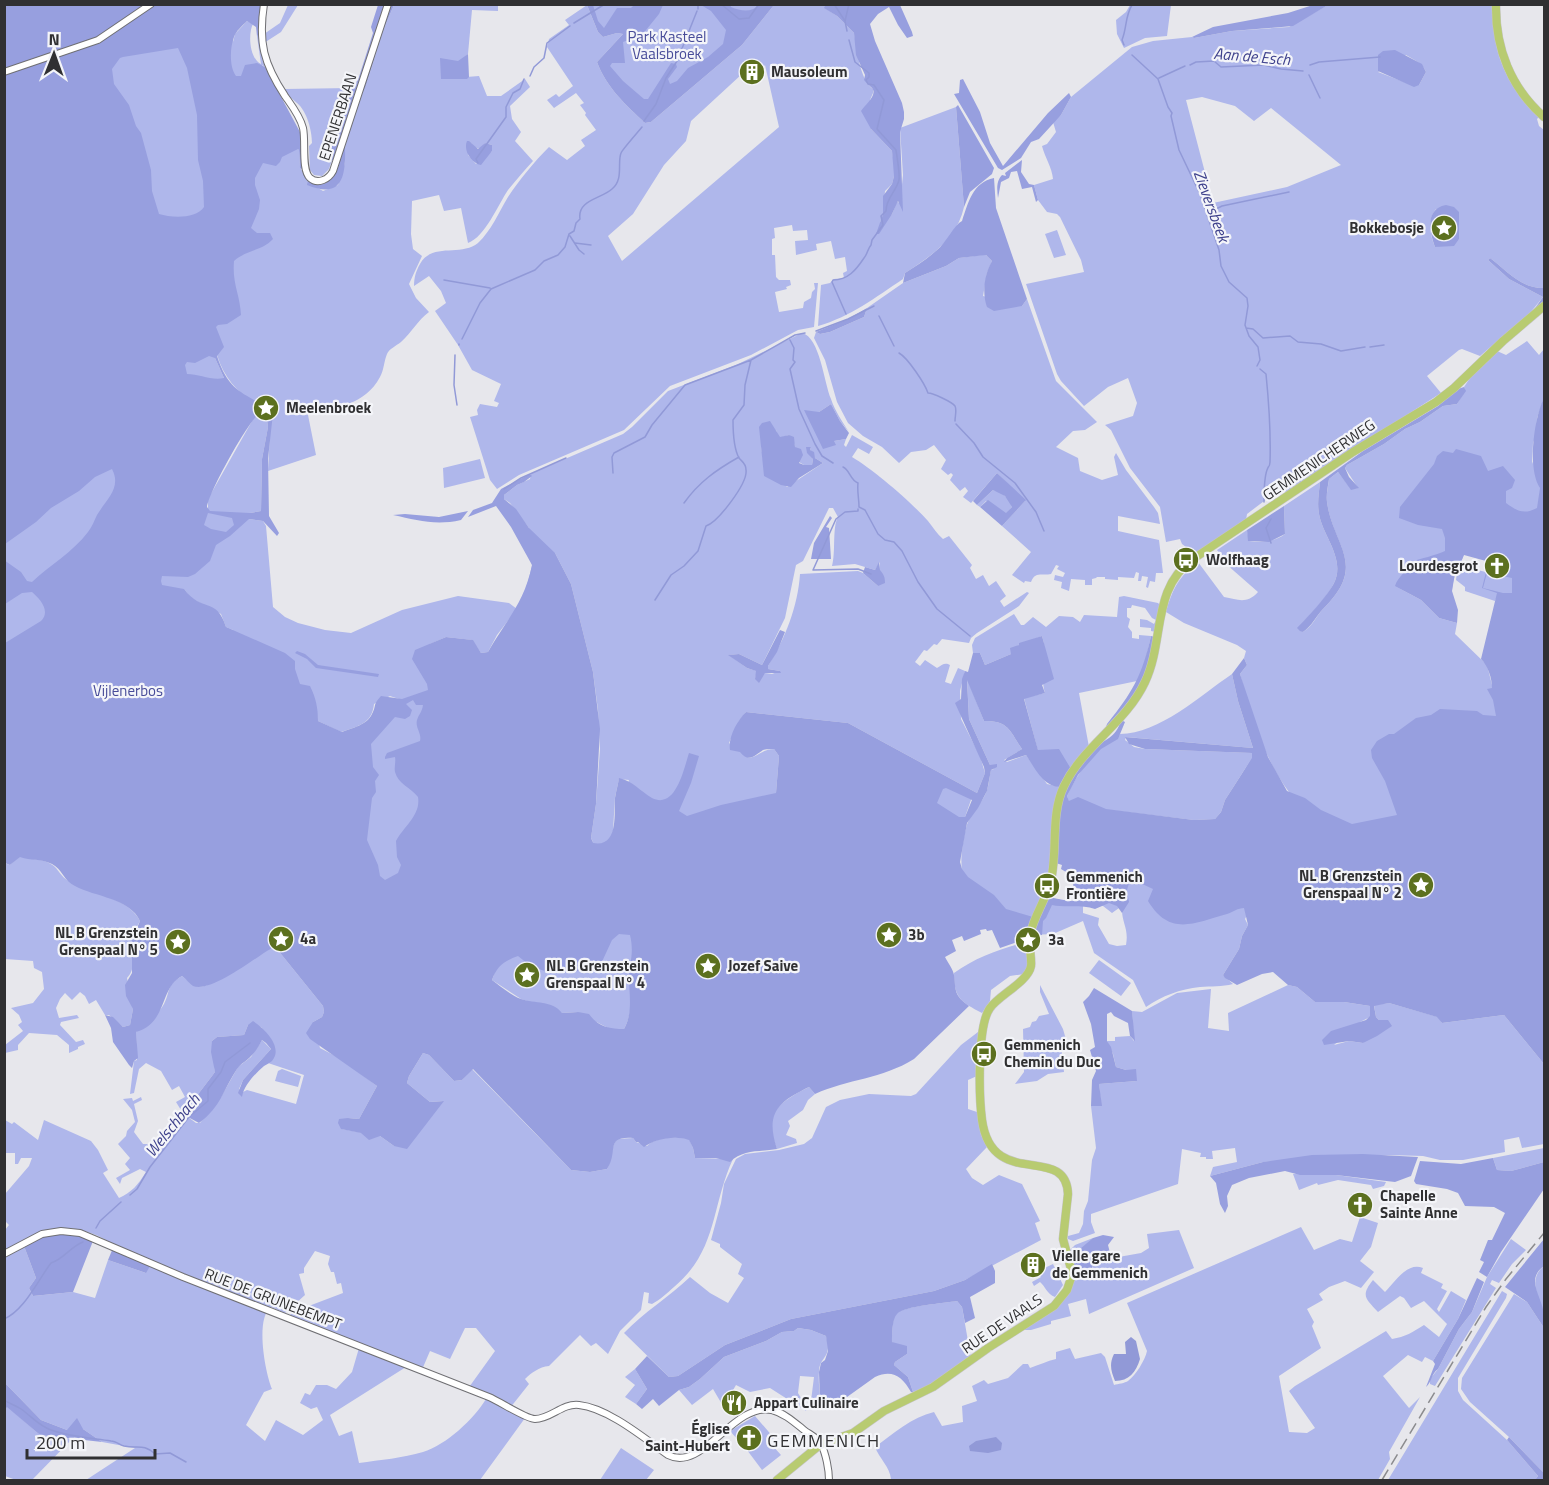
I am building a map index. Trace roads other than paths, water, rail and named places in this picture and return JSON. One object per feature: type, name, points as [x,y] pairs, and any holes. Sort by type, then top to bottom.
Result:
[{"type":"main road","points":[[1497,4],[1499,42],[1509,71],[1526,98],[1545,117]]},
{"type":"main road","name":"GEMMENICHERWEG","points":[[1030,932],[1052,877],[1056,819],[1064,786],[1080,761],[1132,704],[1150,672],[1165,596],[1173,578],[1181,568],[1353,453],[1436,402],[1545,306]]},
{"type":"main road","name":"RUE DE VAALS","points":[[821,1444],[853,1433],[878,1414],[933,1387],[988,1348],[1054,1306],[1070,1284],[1071,1269],[1063,1239],[1068,1191],[1062,1177],[1050,1168],[1009,1161],[998,1155],[987,1140],[981,1114],[980,1074],[986,1015],[995,1002],[1024,978],[1029,971],[1030,932]]},
{"type":"main road","points":[[777,1480],[821,1444]]},
{"type":"street","points":[[4,72],[98,40],[151,4]]},
{"type":"street","name":"EPENERBAAN","points":[[264,4],[261,33],[265,59],[272,75],[302,122],[306,171],[317,181],[326,179],[333,171],[388,4]]},
{"type":"street","name":"RUE DE GRUNEBEMPT","points":[[4,1254],[42,1234],[61,1231],[80,1233],[183,1277],[489,1397],[531,1419],[544,1417],[568,1406],[588,1407],[609,1416],[668,1455],[682,1459],[696,1454],[747,1416],[765,1410],[783,1414],[821,1444]]},
{"type":"street","points":[[821,1444],[829,1480]]},
{"type":"waterway","points":[[574,23],[605,4]]},
{"type":"waterway","points":[[698,4],[698,9]]},
{"type":"waterway","points":[[721,4],[739,19],[749,18],[759,4]]},
{"type":"waterway","points":[[834,4],[845,21]]},
{"type":"waterway","points":[[847,31],[845,21],[849,4]]},
{"type":"waterway","name":"Zieversbeek","points":[[1124,45],[1122,40],[1132,5]]},
{"type":"waterway","points":[[644,121],[656,104],[666,78],[677,61],[697,11]]},
{"type":"waterway","points":[[530,76],[534,67],[544,58],[547,43],[570,26]]},
{"type":"waterway","points":[[846,314],[832,282],[851,274],[865,256],[872,240],[883,225],[881,216],[886,211],[899,177],[896,150],[877,129],[884,100],[874,85],[868,84],[866,80],[869,73],[855,62],[849,40]]},
{"type":"waterway","name":"Zieversbeek","points":[[1132,55],[1158,79],[1172,113],[1179,150],[1200,194],[1219,250],[1221,266],[1229,282],[1247,298],[1245,325],[1249,336],[1258,347],[1260,360],[1257,366]]},
{"type":"waterway","name":"Aan de Esch","points":[[1310,65],[1319,62],[1380,57]]},
{"type":"waterway","name":"Aan de Esch","points":[[1190,65],[1196,62],[1214,61],[1221,67],[1264,65],[1303,71]]},
{"type":"waterway","name":"Aan de Esch","points":[[1159,78],[1185,66]]},
{"type":"waterway","points":[[1309,75],[1320,98]]},
{"type":"waterway","points":[[478,163],[476,159],[506,117],[506,107],[513,93],[520,89],[524,79]]},
{"type":"waterway","points":[[462,339],[480,303],[491,289],[535,270],[544,261],[558,255],[565,247],[569,234],[574,231],[580,219],[582,208],[616,185],[621,153],[642,127]]},
{"type":"waterway","points":[[1206,211],[1289,192]]},
{"type":"waterway","points":[[570,236],[584,254]]},
{"type":"waterway","points":[[575,243],[591,245]]},
{"type":"waterway","points":[[444,280],[490,288]]},
{"type":"waterway","points":[[816,331],[874,306]]},
{"type":"waterway","points":[[879,316],[894,346]]},
{"type":"waterway","points":[[1246,328],[1253,329],[1263,338],[1290,336],[1298,342],[1321,344],[1341,351],[1365,347]]},
{"type":"waterway","points":[[613,473],[614,453],[645,437],[685,385],[751,360],[795,335],[805,333]]},
{"type":"waterway","points":[[790,340],[794,348],[793,360],[795,362],[790,369],[799,409],[822,456],[833,463]]},
{"type":"waterway","points":[[1370,347],[1384,345]]},
{"type":"waterway","points":[[899,353],[916,372],[928,393],[955,406],[955,421]]},
{"type":"waterway","points":[[455,355],[454,385],[457,405]]},
{"type":"waterway","points":[[655,600],[671,575],[684,566],[698,551],[706,526],[718,517],[742,484],[746,468],[736,450],[733,420],[744,405],[745,385],[751,360]]},
{"type":"waterway","name":"Zieversbeek","points":[[1260,369],[1266,374],[1270,429],[1270,462],[1265,477],[1264,502]]},
{"type":"waterway","points":[[956,424],[974,443],[983,457],[1015,483],[1036,512],[1044,531]]},
{"type":"waterway","points":[[684,503],[708,477],[739,457]]},
{"type":"waterway","points":[[504,489],[521,478],[566,458]]},
{"type":"waterway","points":[[843,467],[858,483],[859,507],[865,510],[878,534],[885,540],[894,542],[902,551],[918,582],[937,609],[970,636]]},
{"type":"waterway","points":[[858,509],[858,511],[845,512],[836,519],[813,570],[858,569],[871,574]]},
{"type":"waterway","name":"Zieversbeek","points":[[1271,519],[1266,528],[1271,543]]},
{"type":"waterway","name":"Welschbach","points":[[130,1195],[137,1189],[150,1167],[189,1117],[208,1101],[208,1089],[221,1072],[225,1062],[250,1043]]},
{"type":"waterway","name":"Welschbach","points":[[96,1228],[100,1221],[121,1202]]},
{"type":"waterway","points":[[1353,1207],[1368,1212]]},
{"type":"waterway","name":"Welschbach","points":[[4,1319],[24,1302],[51,1263],[83,1242]]},
{"type":"waterway","points":[[4,1400],[51,1430],[74,1436],[113,1441],[124,1446],[144,1447],[155,1454],[170,1453],[186,1462]]},
{"type":"railway","points":[[1382,1480],[1486,1307],[1544,1233]]},
{"type":"place","name":"Mausoleum","points":[[752,72]]},
{"type":"place","name":"Bokkebosje","points":[[1444,228]]},
{"type":"place","name":"Meelenbroek","points":[[266,408]]},
{"type":"place","name":"Wolfhaag","points":[[1186,560]]},
{"type":"place","name":"Lourdesgrot","points":[[1497,566]]},
{"type":"place","name":"NL B Grenzstein Grenspaal N° 2","points":[[1421,885]]},
{"type":"place","name":"Gemmenich Frontière","points":[[1047,886]]},
{"type":"place","name":"3b","points":[[889,935]]},
{"type":"place","name":"4a","points":[[281,939]]},
{"type":"place","name":"3a","points":[[1028,940]]},
{"type":"place","name":"NL B Grenzstein Grenspaal N° 5","points":[[178,942]]},
{"type":"place","name":"Jozef Saive","points":[[708,966]]},
{"type":"place","name":"NL B Grenzstein Grenspaal N° 4","points":[[527,975]]},
{"type":"place","name":"Gemmenich Chemin du Duc","points":[[984,1054]]},
{"type":"place","name":"Chapelle Sainte Anne","points":[[1360,1205]]},
{"type":"place","name":"Vielle gare de Gemmenich","points":[[1033,1265]]},
{"type":"place","name":"Appart Culinaire","points":[[734,1403]]},
{"type":"place","name":"Église Saint-Hubert","points":[[749,1438]]},
{"type":"district","name":"GEMMENICH","points":[[824,1441]]},
{"type":"park label","name":"Park Kasteel Vaalsbroek","points":[[667,46]]},
{"type":"park label","name":"Vijlenerbos","points":[[128,691]]}]
